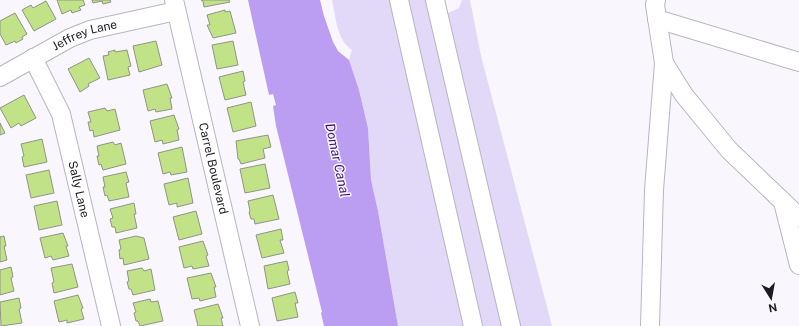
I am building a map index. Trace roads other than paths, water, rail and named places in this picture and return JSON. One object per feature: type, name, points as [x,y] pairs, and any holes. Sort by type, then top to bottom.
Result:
[{"type":"street","points":[[399,0],[473,326]]},
{"type":"street","points":[[435,0],[510,326]]},
{"type":"street","points":[[650,326],[654,190],[664,63],[655,5],[656,0]]},
{"type":"street","name":"Jeffrey Lane","points":[[0,77],[70,38],[90,30],[175,5]]},
{"type":"street","name":"Carrel Boulevard","points":[[175,5],[250,326]]},
{"type":"street","points":[[657,20],[799,62]]},
{"type":"street","name":"Sally Lane","points":[[33,58],[61,114],[111,326]]},
{"type":"street","points":[[664,63],[684,95],[729,150],[799,217]]},
{"type":"street","points":[[783,202],[799,265]]},
{"type":"water","name":"Domar Canal","points":[[248,0],[320,0],[333,42],[338,51],[349,60],[359,90],[368,128],[371,180],[378,211],[398,326],[324,326],[322,312],[276,126],[273,106],[276,105],[273,94],[269,95]]}]
